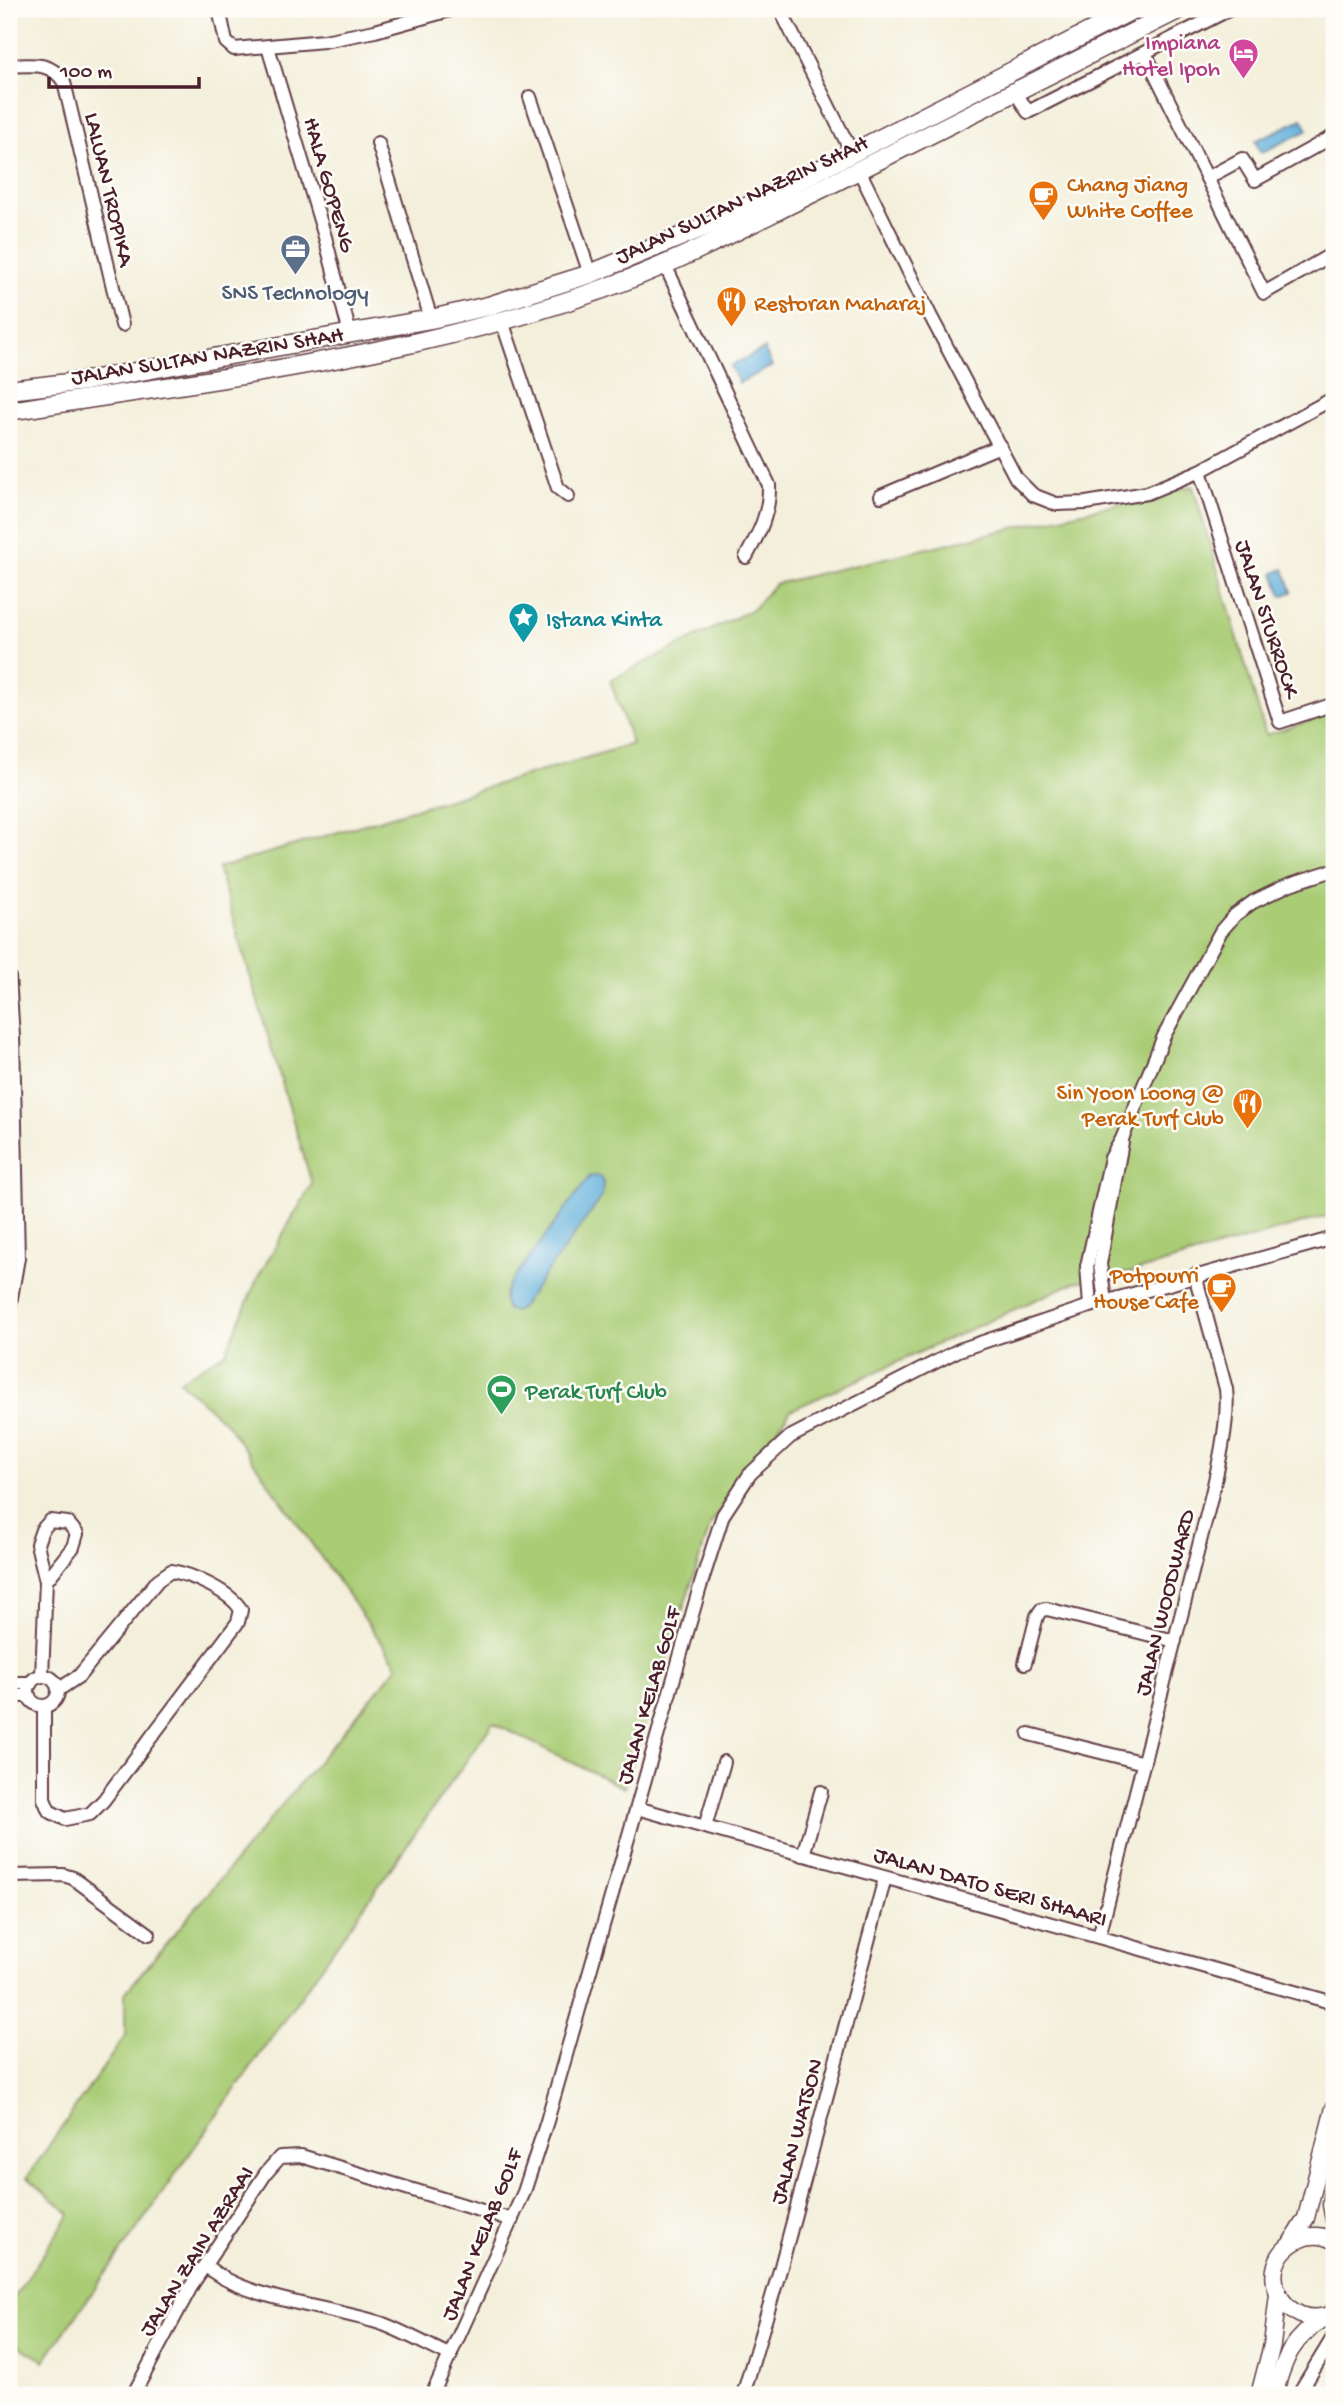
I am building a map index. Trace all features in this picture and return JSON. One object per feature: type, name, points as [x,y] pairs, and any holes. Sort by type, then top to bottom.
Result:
[{"type":"highway","name":"JALAN SULTAN NAZRIN SHAH","points":[[9,390],[85,381],[432,319],[488,306],[590,274],[721,220],[1134,9]]},
{"type":"highway","name":"JALAN SULTAN NAZRIN SHAH","points":[[9,411],[379,351],[502,321],[602,289],[665,265],[1180,9]]},
{"type":"main road","points":[[1331,2315],[1304,2317],[1293,2312],[1284,2304],[1275,2284],[1276,2264],[1306,2218],[1334,2108]]},
{"type":"main road","points":[[1334,2186],[1331,2205],[1334,2220]]},
{"type":"main road","points":[[1290,2245],[1301,2238],[1314,2236],[1334,2241]]},
{"type":"main road","points":[[1259,2395],[1272,2345],[1278,2294]]},
{"type":"main road","points":[[1275,2395],[1287,2354],[1311,2326],[1331,2315]]},
{"type":"street","points":[[219,9],[226,41],[234,49],[324,41],[374,31],[454,9]]},
{"type":"street","points":[[780,9],[852,153]]},
{"type":"street","points":[[1202,9],[1203,23]]},
{"type":"street","points":[[1014,90],[1028,112],[1230,9]]},
{"type":"street","name":"HALA GOPENG","points":[[268,47],[351,334]]},
{"type":"street","points":[[1144,52],[1264,293],[1334,253]]},
{"type":"street","name":"LALUAN TROPIKA","points":[[9,66],[40,65],[51,68],[60,74],[64,82],[122,325]]},
{"type":"street","points":[[530,97],[590,274]]},
{"type":"street","points":[[1207,178],[1241,159],[1255,180],[1334,136]]},
{"type":"street","points":[[378,143],[432,319]]},
{"type":"street","points":[[859,170],[930,315],[1016,478],[1033,495],[1056,505],[1147,493],[1200,471],[1334,398]]},
{"type":"street","points":[[665,265],[769,485],[770,500],[763,527],[746,557]]},
{"type":"street","points":[[502,321],[558,488],[568,496]]},
{"type":"street","points":[[881,496],[1000,446]]},
{"type":"street","name":"JALAN STURROCK","points":[[1200,471],[1280,722],[1334,704]]},
{"type":"street","points":[[1090,1306],[1087,1266],[1111,1158],[1122,1139],[1164,1036],[1221,931],[1235,915],[1253,902],[1290,884],[1334,870]]},
{"type":"street","points":[[9,977],[18,1258],[9,1308]]},
{"type":"street","points":[[1105,1302],[1100,1264],[1121,1159],[1122,1139]]},
{"type":"street","name":"JALAN KELAB GOLF","points":[[1195,1275],[1200,1270],[1334,1230]]},
{"type":"street","name":"JALAN KELAB GOLF","points":[[432,2395],[452,2356],[524,2192],[723,1515],[750,1474],[790,1437],[959,1350],[1090,1306],[1334,1238]]},
{"type":"street","name":"JALAN WOODWARD","points":[[1099,1937],[1210,1501],[1227,1400],[1195,1275]]},
{"type":"street","points":[[44,1706],[44,1799],[49,1811],[65,1819],[90,1814],[103,1801],[238,1622],[240,1610],[235,1600],[185,1573],[171,1571],[158,1580],[79,1676],[58,1690],[52,1702],[44,1706],[35,1703],[34,1685],[46,1581],[37,1544],[50,1521],[68,1523],[77,1534],[73,1547],[46,1581]]},
{"type":"street","points":[[1025,1663],[1037,1616],[1041,1610],[1047,1609],[1175,1641]]},
{"type":"street","points":[[9,1683],[34,1685],[55,1682],[58,1690]]},
{"type":"street","points":[[9,1696],[34,1685]]},
{"type":"street","points":[[1029,1734],[1144,1763]]},
{"type":"street","points":[[705,1827],[724,1762]]},
{"type":"street","points":[[803,1855],[821,1791]]},
{"type":"street","name":"JALAN DATO SERI SHAARI","points":[[637,1808],[1334,2003]]},
{"type":"street","points":[[9,1876],[62,1875],[73,1878],[149,1934]]},
{"type":"street","name":"JALAN WATSON","points":[[743,2395],[784,2256],[885,1878]]},
{"type":"street","name":"JALAN ZAIN AZRAAI","points":[[136,2394],[205,2265],[266,2174],[281,2157],[300,2156],[512,2220]]},
{"type":"street","points":[[205,2265],[216,2275],[241,2287],[383,2325],[452,2356]]},
{"type":"street","points":[[1298,2395],[1334,2336]]},
{"type":"green space","name":"Perak Turf Club","points":[[1193,486],[1266,735],[1334,713],[1334,1214],[1133,1272],[1075,1282],[791,1410],[711,1524],[624,1788],[493,1723],[44,2361],[9,2340],[9,2305],[70,2214],[27,2177],[125,2036],[125,1993],[398,1666],[227,1424],[179,1381],[226,1352],[258,1277],[312,1184],[218,868],[632,744],[610,680],[753,609],[775,584]]},
{"type":"water","points":[[1302,119],[1308,130],[1261,153],[1255,141]]},
{"type":"water","points":[[764,349],[772,366],[739,383],[730,366]]},
{"type":"water","points":[[1284,569],[1292,592],[1282,596],[1274,573]]},
{"type":"water","points":[[590,1176],[598,1176],[603,1181],[602,1197],[522,1306],[515,1312],[507,1310],[504,1298],[508,1286]]},
{"type":"place","name":"Impiana Hotel Ipoh","points":[[1243,81]]},
{"type":"place","name":"Chang Jiang White Coffee","points":[[1044,223]]},
{"type":"place","name":"SNS Technology","points":[[295,277]]},
{"type":"place","name":"Restoran Maharaj","points":[[731,329]]},
{"type":"place","name":"Istana Kinta","points":[[523,645]]},
{"type":"place","name":"Sin Yoon Loong @ Perak Turf Club","points":[[1247,1131]]},
{"type":"place","name":"Potpourri House Cafe","points":[[1222,1314]]},
{"type":"place","name":"Perak Turf Club","points":[[502,1417]]}]
